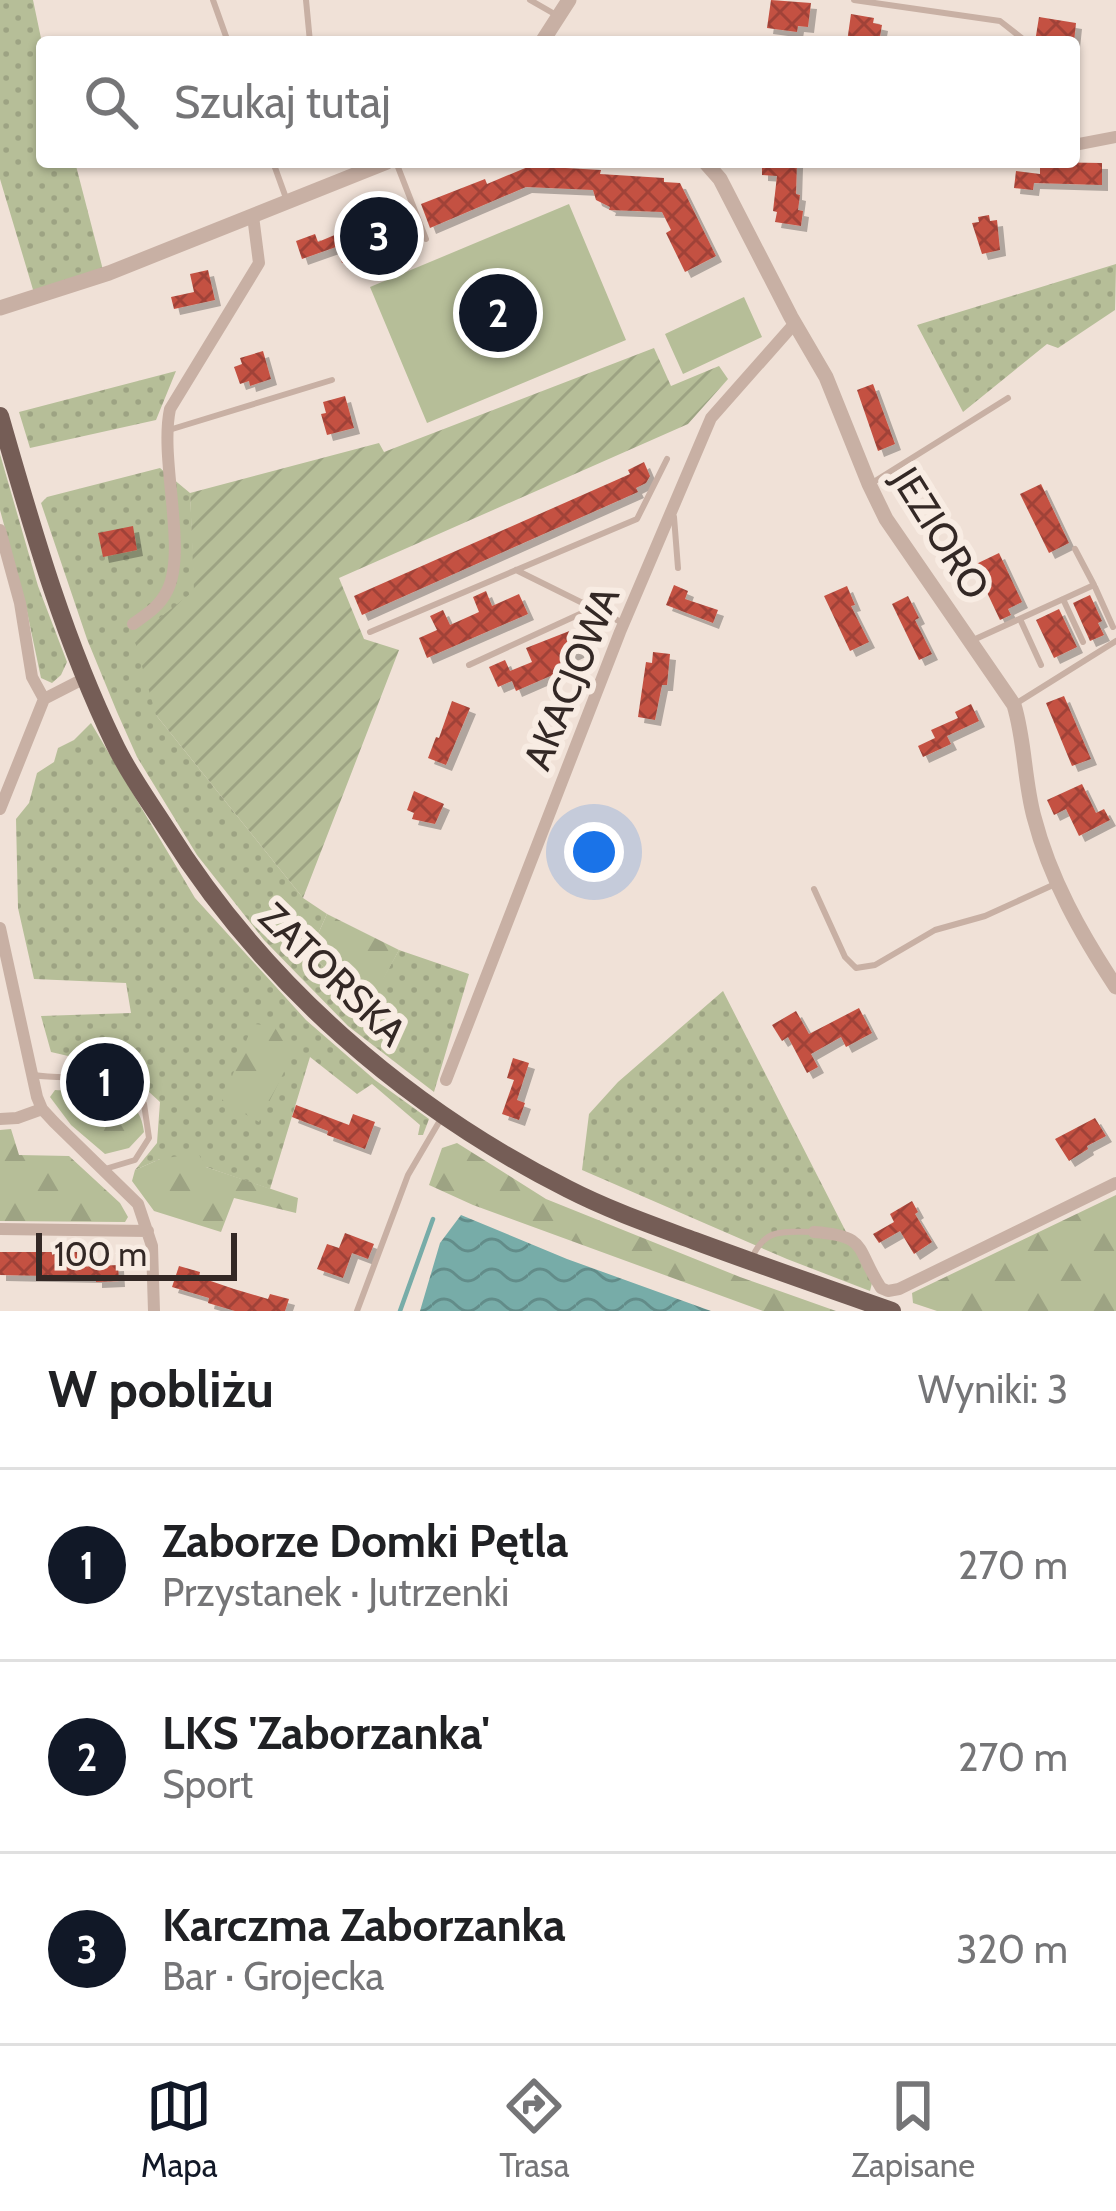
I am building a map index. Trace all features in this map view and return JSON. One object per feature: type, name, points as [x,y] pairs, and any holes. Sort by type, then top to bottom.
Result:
[{"type":"main road","name":"ZATORSKA","points":[[0,416],[50,589],[115,746],[190,869],[281,978],[350,1044],[443,1115],[568,1190],[892,1311]]},
{"type":"street","points":[[546,36],[569,0]]},
{"type":"street","points":[[1080,145],[1115,140]]},
{"type":"street","points":[[0,308],[91,280],[372,168]]},
{"type":"street","name":"JEZIORO","points":[[710,168],[826,377],[886,519],[1014,705],[1034,816],[1057,885],[1116,987]]},
{"type":"street","points":[[133,624],[155,609],[171,579],[175,556],[165,431],[170,409],[259,263],[254,216]]},
{"type":"street","name":"AKACJOWA","points":[[446,1079],[624,623],[711,418],[795,323]]},
{"type":"street","points":[[0,530],[20,603],[32,676],[44,699]]},
{"type":"street","points":[[0,809],[44,699],[85,678]]},
{"type":"street","points":[[0,928],[42,1109],[137,1204],[152,1246],[154,1311]]},
{"type":"street","points":[[0,1119],[42,1109]]},
{"type":"street","points":[[814,1232],[854,1240],[881,1288],[888,1291],[1116,1183]]},
{"type":"street","points":[[0,1229],[148,1231]]},
{"type":"lane","points":[[213,0],[226,36]]},
{"type":"lane","points":[[306,0],[309,36]]},
{"type":"lane","points":[[530,0],[559,17]]},
{"type":"lane","points":[[854,0],[1000,21],[1019,36]]},
{"type":"lane","points":[[275,168],[287,201]]},
{"type":"lane","points":[[340,168],[345,179]]},
{"type":"lane","points":[[398,168],[426,239]]},
{"type":"lane","points":[[165,431],[332,380]]},
{"type":"lane","points":[[869,484],[1008,398]]},
{"type":"lane","points":[[370,632],[637,519],[667,459]]},
{"type":"lane","points":[[673,506],[678,568]]},
{"type":"lane","points":[[1075,549],[1114,627]]},
{"type":"lane","points":[[516,569],[624,623]]},
{"type":"lane","points":[[970,641],[1094,585]]},
{"type":"lane","points":[[1063,599],[1083,642]]},
{"type":"lane","points":[[470,665],[593,608]]},
{"type":"lane","points":[[1020,619],[1041,665]]},
{"type":"lane","points":[[1014,705],[1116,641]]},
{"type":"lane","points":[[814,889],[845,957],[856,968],[875,965],[935,930],[985,916],[1057,885]]},
{"type":"lane","points":[[32,1075],[122,1085],[144,1104],[149,1138],[135,1160],[102,1171]]},
{"type":"lane","points":[[357,1311],[408,1175],[443,1115]]},
{"type":"lane","points":[[750,1261],[767,1236],[814,1232]]},
{"type":"green space","points":[[0,0],[33,0],[41,36],[36,36],[36,168],[77,168],[103,270],[34,293],[0,179]]},
{"type":"green space","points":[[569,204],[626,340],[427,423],[370,287]]},
{"type":"green space","points":[[1116,264],[1115,310],[1058,348],[1047,344],[963,412],[917,325]]},
{"type":"green space","points":[[744,297],[762,337],[683,374],[665,334]]},
{"type":"green space","points":[[654,348],[671,386],[719,366],[728,379],[688,424],[339,578],[364,639],[399,650],[303,898],[156,715],[134,638],[194,591],[190,493],[379,443],[384,452]]},
{"type":"green space","points":[[176,371],[156,420],[30,448],[19,412]]},
{"type":"green space","points":[[0,454],[38,586],[67,662],[52,683],[41,678],[0,510]]},
{"type":"green space","points":[[160,468],[190,493],[195,591],[156,715],[303,898],[327,914],[309,954],[368,1005],[399,950],[469,974],[434,1092],[348,1026],[264,940],[197,855],[137,757],[117,712],[41,503],[47,497]]},
{"type":"green space","points":[[91,723],[195,898],[306,1020],[429,1119],[423,1135],[418,1135],[420,1125],[372,1084],[357,1094],[310,1057],[270,1189],[206,1167],[160,1159],[135,1170],[157,1143],[160,1102],[124,1069],[51,1052],[41,1016],[131,1013],[126,983],[34,979],[18,908],[16,819],[29,803],[37,773],[54,762],[58,748]]},
{"type":"green space","points":[[327,914],[399,950],[369,1006],[309,954]]},
{"type":"green space","points":[[723,991],[872,1283],[870,1291],[582,1170],[589,1114],[618,1082]]},
{"type":"green space","points":[[253,1024],[274,1026],[292,1056],[259,1122],[222,1101]]},
{"type":"green space","points":[[55,1090],[123,1099],[140,1117],[144,1132],[129,1148],[105,1154],[71,1125],[50,1097]]},
{"type":"green space","points":[[11,1129],[19,1155],[69,1156],[120,1203],[128,1217],[125,1222],[0,1221],[0,1130]]},
{"type":"green space","points":[[457,1143],[546,1199],[836,1311],[763,1311],[429,1185],[442,1148]]},
{"type":"green space","points":[[198,1153],[206,1167],[298,1198],[296,1213],[234,1198],[221,1232],[154,1211],[132,1181],[135,1170],[160,1159]]},
{"type":"green space","points":[[1116,1195],[1116,1311],[937,1311],[913,1303],[912,1293]]},
{"type":"water","points":[[461,1215],[711,1311],[420,1311],[440,1243]]},
{"type":"building","points":[[771,0],[811,3],[808,27],[798,26],[797,32],[767,28]]},
{"type":"building","points":[[851,14],[874,18],[873,23],[882,25],[880,36],[848,36]]},
{"type":"building","points":[[1039,17],[1076,23],[1075,36],[1036,36]]},
{"type":"building","points":[[1102,163],[1102,185],[1034,183],[1033,190],[1014,188],[1016,171],[1040,174],[1040,168]]},
{"type":"building","points":[[525,168],[601,170],[600,174],[680,183],[716,256],[685,272],[666,233],[671,230],[662,212],[609,210],[596,200],[593,190],[526,187],[430,228],[421,204],[485,179],[487,184]]},
{"type":"building","points":[[762,168],[797,168],[801,226],[775,222],[777,176],[762,175]]},
{"type":"building","points":[[399,208],[407,210],[415,232],[342,263],[336,247],[302,259],[296,241],[315,234],[318,242]]},
{"type":"building","points":[[989,215],[990,221],[997,220],[1000,250],[982,254],[972,223]]},
{"type":"building","points":[[208,270],[215,300],[174,309],[171,297],[194,292],[190,274]]},
{"type":"building","points":[[263,351],[271,379],[240,384],[234,367],[242,364],[240,358]]},
{"type":"building","points":[[873,384],[895,444],[878,451],[857,390]]},
{"type":"building","points":[[345,396],[354,428],[327,435],[323,402]]},
{"type":"building","points":[[644,462],[650,476],[636,488],[638,492],[362,615],[354,596],[630,474],[628,470]]},
{"type":"building","points":[[1041,484],[1069,543],[1049,553],[1020,494]]},
{"type":"building","points":[[133,526],[137,550],[103,557],[98,533]]},
{"type":"building","points":[[999,553],[1022,602],[1000,620],[974,565]]},
{"type":"building","points":[[674,585],[688,591],[685,599],[718,610],[713,623],[666,605]]},
{"type":"building","points":[[847,586],[869,642],[850,651],[824,596]]},
{"type":"building","points":[[486,591],[492,606],[519,594],[528,614],[427,658],[419,638],[437,630],[430,616],[443,610],[450,625],[479,612],[473,597]]},
{"type":"building","points":[[1090,595],[1104,635],[1090,641],[1073,603]]},
{"type":"building","points":[[908,596],[932,654],[919,660],[892,604]]},
{"type":"building","points":[[1059,609],[1077,647],[1054,658],[1036,620]]},
{"type":"building","points":[[572,630],[580,651],[567,657],[571,667],[516,691],[512,681],[498,687],[489,667],[505,660],[510,671],[532,662],[526,648]]},
{"type":"building","points":[[653,652],[670,654],[667,685],[662,685],[655,720],[638,717],[646,662],[652,663]]},
{"type":"building","points":[[1064,696],[1091,759],[1072,766],[1046,703]]},
{"type":"building","points":[[452,701],[470,708],[446,765],[428,758]]},
{"type":"building","points":[[971,704],[979,721],[947,736],[951,744],[923,757],[918,746],[935,738],[931,730],[958,718],[955,712]]},
{"type":"building","points":[[1082,784],[1096,813],[1104,809],[1110,820],[1079,836],[1066,809],[1054,815],[1047,800]]},
{"type":"building","points":[[414,791],[444,804],[435,824],[412,819],[414,813],[407,810]]},
{"type":"building","points":[[859,1008],[872,1033],[846,1047],[841,1037],[811,1054],[818,1067],[807,1073],[788,1037],[782,1041],[772,1025],[796,1011],[809,1034]]},
{"type":"building","points":[[513,1058],[529,1063],[517,1100],[525,1103],[519,1120],[502,1114],[514,1080],[507,1078]]},
{"type":"building","points":[[296,1105],[349,1125],[353,1114],[375,1122],[365,1149],[292,1117]]},
{"type":"building","points":[[1095,1118],[1106,1136],[1069,1161],[1055,1139]]},
{"type":"building","points":[[912,1201],[932,1242],[914,1254],[900,1231],[879,1243],[873,1234],[894,1222],[890,1214]]},
{"type":"building","points":[[345,1233],[374,1244],[368,1259],[352,1253],[343,1278],[317,1269],[327,1244],[339,1248]]},
{"type":"building","points":[[0,1252],[77,1252],[77,1267],[118,1265],[119,1281],[0,1275]]},
{"type":"building","points":[[179,1266],[234,1289],[268,1299],[270,1294],[289,1299],[285,1311],[235,1311],[208,1303],[209,1298],[172,1287]]},
{"type":"waterway","points":[[400,1311],[433,1219]]},
{"type":"place","name":"Karczma Zaborzanka","points":[[379,236]]},
{"type":"place","name":"LKS 'Zaborzanka'","points":[[498,313]]},
{"type":"place","name":"Zaborze Domki Pętla","points":[[105,1082]]}]
